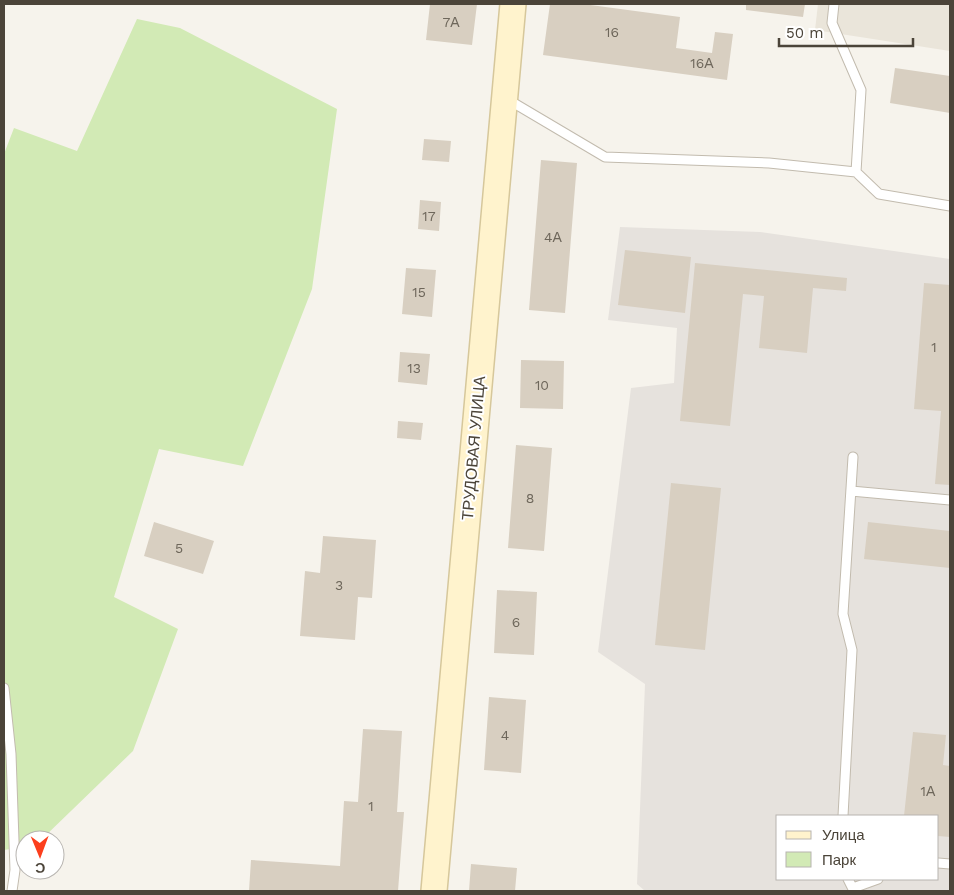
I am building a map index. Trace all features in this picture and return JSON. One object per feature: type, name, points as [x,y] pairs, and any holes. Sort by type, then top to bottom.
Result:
[{"type":"street","name":"ТРУДОВАЯ УЛИЦА","points":[[434,891],[513,4]]},
{"type":"lane","points":[[834,4],[832,23],[861,90],[856,172]]},
{"type":"lane","points":[[504,97],[605,156],[769,164],[856,172],[879,194],[950,206]]},
{"type":"lane","points":[[843,815],[852,650],[843,614],[853,457]]},
{"type":"lane","points":[[851,491],[950,500]]},
{"type":"lane","points":[[4,688],[11,754],[15,870],[12,891]]},
{"type":"lane","points":[[854,890],[876,880]]},
{"type":"shaded area","points":[[818,4],[950,4],[950,51],[815,30]]},
{"type":"shaded area","points":[[620,227],[760,232],[950,259],[950,891],[645,891],[637,884],[645,684],[598,652],[631,388],[674,383],[677,328],[608,320]]},
{"type":"green space","points":[[137,19],[180,28],[337,109],[312,289],[243,466],[159,449],[114,597],[178,629],[133,751],[51,830],[15,830],[15,848],[4,850],[4,154],[14,128],[77,151]]},
{"type":"building","points":[[430,4],[477,4],[472,45],[426,40]]},
{"type":"building","points":[[550,4],[583,4],[680,17],[676,48],[712,53],[715,32],[733,34],[727,80],[543,55]]},
{"type":"building","points":[[746,4],[805,4],[803,17],[746,10]]},
{"type":"building","points":[[895,68],[950,76],[950,113],[890,103]]},
{"type":"building","points":[[424,139],[451,141],[449,162],[422,160]]},
{"type":"building","points":[[541,160],[577,163],[565,313],[529,310]]},
{"type":"building","points":[[420,200],[441,202],[439,231],[418,229]]},
{"type":"building","points":[[625,250],[691,257],[685,313],[618,305]]},
{"type":"building","points":[[695,263],[847,278],[846,291],[813,288],[807,353],[759,348],[764,296],[743,294],[730,426],[680,421]]},
{"type":"building","points":[[406,268],[436,270],[432,317],[402,314]]},
{"type":"building","points":[[924,283],[950,285],[950,485],[935,484],[941,411],[914,409]]},
{"type":"building","points":[[400,352],[430,354],[427,385],[398,382]]},
{"type":"building","points":[[521,360],[564,361],[563,409],[520,408]]},
{"type":"building","points":[[398,421],[423,423],[421,440],[397,438]]},
{"type":"building","points":[[516,445],[552,448],[544,551],[508,548]]},
{"type":"building","points":[[671,483],[721,488],[705,650],[655,645]]},
{"type":"building","points":[[154,522],[214,541],[203,574],[144,556]]},
{"type":"building","points":[[868,522],[950,531],[950,568],[864,559]]},
{"type":"building","points":[[323,536],[376,540],[372,598],[358,597],[355,640],[300,636],[305,571],[320,573]]},
{"type":"building","points":[[497,590],[537,592],[534,655],[494,653]]},
{"type":"building","points":[[489,697],[526,700],[521,773],[484,770]]},
{"type":"building","points":[[363,729],[402,731],[397,812],[404,812],[398,891],[249,891],[251,860],[340,866],[344,801],[358,802]]},
{"type":"building","points":[[913,732],[946,735],[943,765],[950,766],[950,837],[939,836],[939,815],[904,815]]},
{"type":"building","points":[[471,864],[517,868],[515,891],[469,891]]}]
